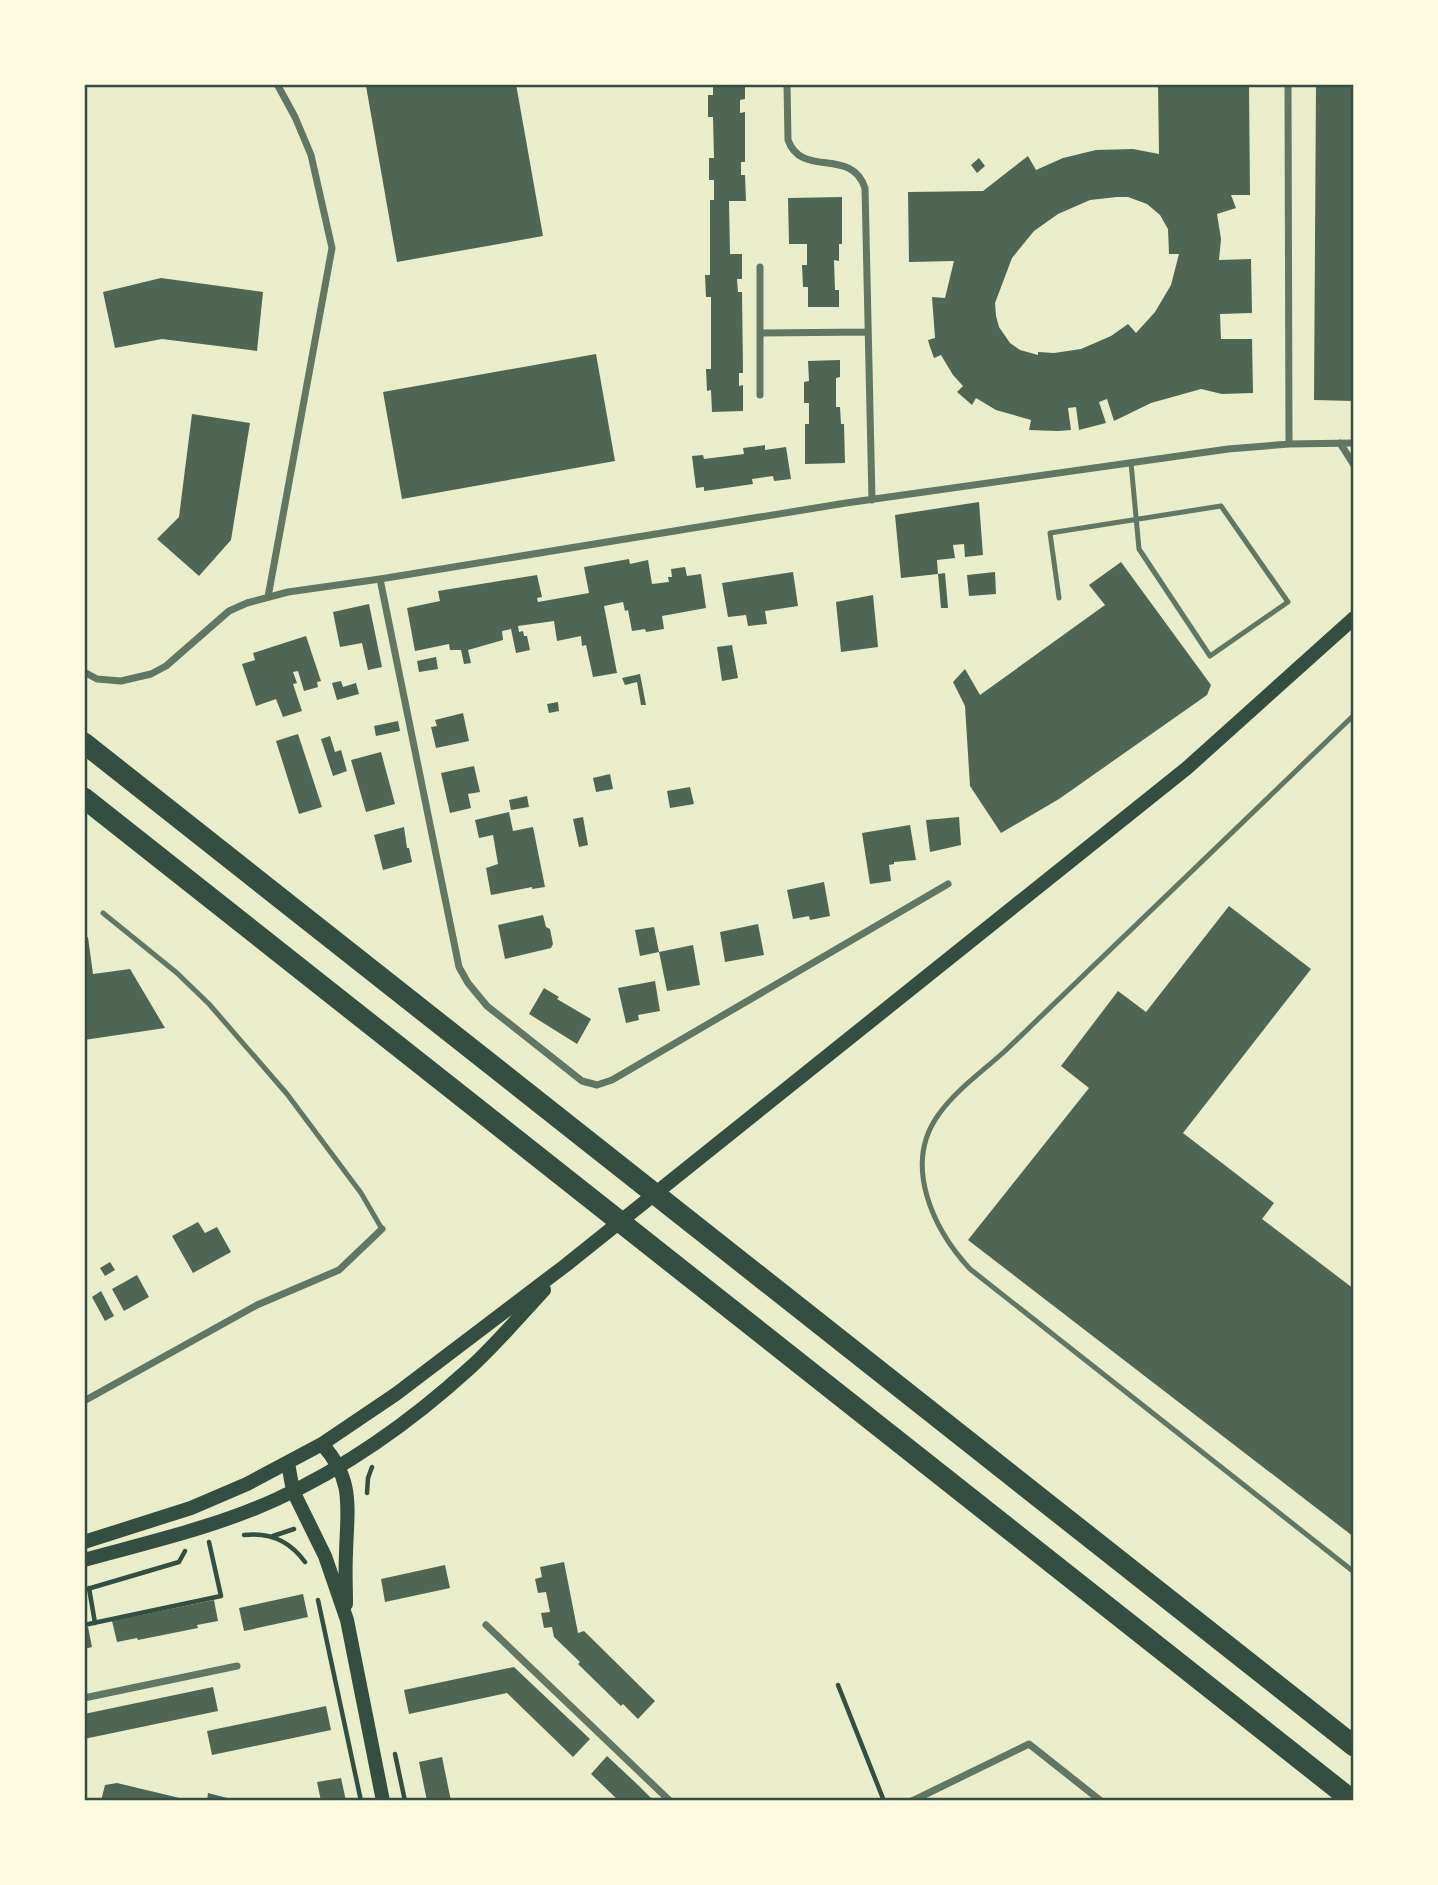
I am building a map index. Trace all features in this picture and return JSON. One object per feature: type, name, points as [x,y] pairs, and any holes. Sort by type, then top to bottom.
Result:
[{"type":"highway","points":[[84,743],[1354,1746]]},
{"type":"highway","points":[[84,798],[1353,1801]]},
{"type":"main road","points":[[84,1542],[191,1508],[288,1463],[322,1444],[396,1394],[566,1265],[738,1129],[1187,768],[1354,618]]},
{"type":"main road","points":[[84,1560],[225,1520],[293,1491],[339,1465],[412,1416],[471,1367],[566,1265]]},
{"type":"main road","points":[[322,1444],[339,1465],[348,1499],[346,1620]]},
{"type":"main road","points":[[288,1463],[293,1491],[325,1556],[346,1620],[383,1801]]},
{"type":"street","points":[[268,597],[332,248],[311,155],[299,125],[277,84]]},
{"type":"street","points":[[787,84],[790,147],[802,158],[810,161],[850,167],[858,174],[865,188],[872,500]]},
{"type":"street","points":[[1289,84],[1289,444]]},
{"type":"street","points":[[760,267],[760,395]]},
{"type":"street","points":[[760,333],[867,332]]},
{"type":"street","points":[[1340,443],[1354,465]]},
{"type":"street","points":[[86,673],[97,679],[121,681],[158,671],[221,616],[237,607],[288,592],[872,500],[1228,449],[1354,443]]},
{"type":"street","points":[[380,579],[459,967],[474,991],[497,1015],[582,1081],[597,1085],[612,1080],[948,884]]},
{"type":"street","points":[[84,1401],[257,1305],[339,1270],[382,1229]]},
{"type":"street","points":[[486,1625],[670,1801]]},
{"type":"street","points":[[84,1698],[237,1666]]},
{"type":"street","points":[[912,1801],[1029,1744],[1101,1801]]},
{"type":"lane","points":[[1059,598],[1049,533],[1136,520],[1221,506],[1288,602],[1210,656],[1139,549],[1136,520],[1131,463]]},
{"type":"lane","points":[[1354,715],[1005,1051],[946,1104],[929,1132],[924,1145],[922,1166],[926,1194],[937,1225],[970,1269],[1354,1572]]},
{"type":"lane","points":[[103,913],[177,973],[209,1004],[287,1094],[361,1193],[382,1229]]},
{"type":"path","points":[[368,1496],[368,1478],[377,1460]]},
{"type":"path","points":[[238,1535],[264,1534],[282,1541],[298,1553],[310,1571]]},
{"type":"path","points":[[96,1623],[86,1589],[178,1562],[184,1551],[219,1539]]},
{"type":"path","points":[[84,1625],[221,1596],[209,1541]]},
{"type":"path","points":[[317,1593],[360,1801]]},
{"type":"path","points":[[838,1685],[884,1801]]},
{"type":"path","points":[[394,1749],[405,1801]]},
{"type":"building","points":[[516,84],[543,236],[397,262],[366,86]]},
{"type":"building","points":[[713,84],[745,84],[745,99],[740,100],[740,113],[745,112],[745,162],[741,162],[741,175],[745,175],[746,201],[729,201],[730,254],[742,254],[742,279],[737,279],[738,292],[742,292],[743,373],[739,373],[739,386],[743,385],[743,411],[712,412],[711,390],[707,391],[706,369],[711,369],[711,297],[706,297],[705,275],[710,275],[710,200],[714,200],[714,180],[709,180],[709,158],[714,158],[713,117],[708,117],[708,95],[713,95]]},
{"type":"building","points":[[1158,84],[1249,84],[1250,195],[1231,195],[1236,208],[1217,214],[1221,239],[1219,260],[1251,259],[1252,313],[1220,314],[1221,339],[1252,339],[1253,393],[1222,394],[1201,389],[1151,403],[1114,421],[1107,399],[1099,402],[1106,423],[1079,430],[1076,407],[1068,408],[1071,430],[1058,431],[1029,430],[1031,420],[996,410],[976,398],[972,405],[957,392],[963,386],[941,355],[934,358],[928,340],[935,338],[932,297],[945,298],[954,261],[909,262],[908,192],[983,191],[1028,156],[1036,170],[1063,158],[1096,150],[1133,149],[1159,154]],"holes":[[[1128,197],[1147,204],[1160,215],[1168,229],[1169,254],[1179,254],[1171,285],[1155,312],[1136,333],[1128,324],[1111,336],[1081,349],[1054,353],[1038,352],[1038,355],[1020,350],[1010,343],[999,327],[995,303],[1012,258],[1034,231],[1058,214],[1090,200]]]},
{"type":"building","points":[[1316,84],[1354,84],[1354,401],[1314,400]]},
{"type":"building","points":[[979,158],[985,166],[977,173],[971,165]]},
{"type":"building","points":[[842,197],[842,244],[839,244],[839,261],[834,260],[835,290],[839,290],[839,307],[808,307],[808,287],[803,287],[802,265],[807,265],[807,244],[789,244],[788,198]]},
{"type":"building","points":[[161,278],[263,292],[257,351],[162,339],[115,348],[103,292]]},
{"type":"building","points":[[596,354],[615,461],[402,499],[383,392]]},
{"type":"building","points":[[840,360],[840,377],[836,378],[836,407],[840,407],[841,424],[844,424],[845,463],[805,464],[805,424],[809,424],[809,403],[804,403],[804,382],[809,381],[808,361]]},
{"type":"building","points":[[192,414],[250,423],[231,540],[199,576],[157,539],[179,517]]},
{"type":"building","points":[[765,445],[765,450],[786,447],[791,479],[774,481],[773,476],[752,479],[753,484],[704,491],[704,487],[696,488],[692,456],[703,455],[704,459],[744,454],[743,448]]},
{"type":"building","points":[[979,502],[983,555],[965,557],[964,544],[953,545],[955,558],[937,560],[938,574],[901,578],[895,515]]},
{"type":"building","points":[[629,559],[630,564],[648,560],[652,584],[669,582],[668,577],[672,577],[671,569],[685,567],[687,576],[701,574],[706,608],[662,616],[664,629],[646,632],[645,629],[632,631],[628,610],[625,611],[623,602],[604,606],[617,673],[593,677],[586,645],[582,646],[581,636],[557,641],[554,621],[518,626],[519,632],[523,631],[524,636],[527,636],[530,650],[516,653],[511,629],[502,631],[503,640],[468,650],[471,663],[464,664],[461,650],[450,650],[449,644],[415,651],[407,608],[440,601],[438,591],[537,575],[542,597],[537,598],[538,602],[589,593],[584,567]]},
{"type":"building","points":[[1121,562],[1211,685],[1207,695],[1059,799],[1001,833],[970,786],[965,706],[953,682],[965,669],[980,695],[1105,605],[1089,585]]},
{"type":"building","points":[[793,572],[798,606],[765,611],[767,624],[748,626],[746,615],[728,617],[722,583]]},
{"type":"building","points":[[995,572],[996,594],[969,596],[967,575]]},
{"type":"building","points":[[945,573],[948,608],[941,608],[938,574]]},
{"type":"building","points":[[873,595],[878,647],[841,652],[836,602]]},
{"type":"building","points":[[369,604],[382,667],[368,670],[362,643],[340,647],[333,612]]},
{"type":"building","points":[[306,636],[321,681],[317,682],[318,687],[304,691],[298,671],[293,672],[297,683],[293,684],[302,711],[283,717],[276,699],[256,706],[242,664],[255,660],[253,653]]},
{"type":"building","points":[[732,645],[738,678],[722,681],[717,647]]},
{"type":"building","points":[[436,657],[438,669],[419,672],[417,661]]},
{"type":"building","points":[[640,674],[646,705],[641,705],[637,682],[625,685],[622,678]]},
{"type":"building","points":[[341,681],[343,687],[356,683],[359,694],[337,700],[332,683]]},
{"type":"building","points":[[558,702],[559,711],[549,713],[547,704]]},
{"type":"building","points":[[463,713],[469,741],[436,748],[431,727],[437,726],[435,720]]},
{"type":"building","points":[[398,721],[400,731],[376,736],[374,726]]},
{"type":"building","points":[[298,734],[322,807],[299,814],[276,741]]},
{"type":"building","points":[[330,736],[335,752],[341,750],[347,771],[333,776],[321,739]]},
{"type":"building","points":[[381,752],[395,804],[366,812],[351,760]]},
{"type":"building","points":[[474,766],[480,792],[468,794],[471,808],[450,813],[441,773]]},
{"type":"building","points":[[610,774],[613,789],[596,792],[593,778]]},
{"type":"building","points":[[690,787],[694,804],[670,808],[667,791]]},
{"type":"building","points":[[527,796],[529,807],[511,810],[509,800]]},
{"type":"building","points":[[509,812],[513,831],[533,827],[545,887],[491,895],[486,868],[498,864],[493,835],[479,838],[475,820]]},
{"type":"building","points":[[583,817],[588,845],[579,847],[573,819]]},
{"type":"building","points":[[959,817],[961,845],[930,852],[926,820]]},
{"type":"building","points":[[910,825],[916,860],[894,862],[889,865],[891,881],[870,884],[862,833]]},
{"type":"building","points":[[404,827],[412,862],[383,870],[374,835]]},
{"type":"building","points":[[824,882],[830,916],[810,920],[809,916],[793,919],[787,890]]},
{"type":"building","points":[[1229,906],[1311,969],[1183,1133],[1274,1203],[1262,1219],[1354,1289],[1354,1537],[968,1240],[1089,1088],[1061,1066],[1118,991],[1146,1012]]},
{"type":"building","points":[[543,915],[546,927],[550,929],[553,944],[551,948],[505,959],[498,925]]},
{"type":"building","points":[[758,924],[764,955],[725,962],[720,932]]},
{"type":"building","points":[[654,927],[659,952],[640,956],[635,930]]},
{"type":"building","points":[[88,937],[93,974],[130,969],[165,1028],[84,1040],[84,938]]},
{"type":"building","points":[[693,945],[700,985],[667,991],[659,952]]},
{"type":"building","points":[[655,981],[660,1011],[638,1015],[639,1020],[626,1023],[618,988]]},
{"type":"building","points":[[544,988],[591,1019],[577,1044],[529,1014]]},
{"type":"building","points":[[198,1222],[205,1233],[217,1227],[231,1252],[193,1273],[172,1236]]},
{"type":"building","points":[[110,1262],[115,1270],[105,1276],[100,1268]]},
{"type":"building","points":[[137,1275],[149,1297],[124,1311],[112,1289]]},
{"type":"building","points":[[101,1291],[114,1316],[105,1321],[92,1297]]},
{"type":"building","points":[[564,1562],[578,1633],[584,1631],[655,1701],[638,1719],[578,1664],[580,1662],[554,1637],[552,1627],[544,1628],[541,1613],[550,1612],[546,1592],[538,1593],[535,1579],[542,1577],[540,1567]]},
{"type":"building","points":[[445,1565],[450,1588],[385,1602],[381,1579]]},
{"type":"building","points":[[303,1594],[308,1617],[244,1631],[239,1608]]},
{"type":"building","points":[[214,1600],[218,1621],[197,1625],[198,1628],[117,1642],[112,1621]]},
{"type":"building","points":[[84,1627],[88,1627],[92,1647],[84,1649]]},
{"type":"building","points":[[514,1667],[590,1739],[573,1757],[507,1693],[409,1714],[404,1690]]},
{"type":"building","points":[[213,1687],[218,1711],[84,1739],[84,1714]]},
{"type":"building","points":[[326,1706],[331,1730],[212,1755],[207,1731]]},
{"type":"building","points":[[607,1756],[654,1801],[619,1801],[591,1774]]},
{"type":"building","points":[[442,1757],[451,1801],[427,1801],[419,1762]]},
{"type":"building","points":[[341,1778],[346,1801],[321,1801],[317,1782]]},
{"type":"building","points":[[117,1783],[188,1801],[101,1801],[105,1785]]},
{"type":"building","points":[[208,1793],[235,1800],[235,1801],[207,1801]]}]
